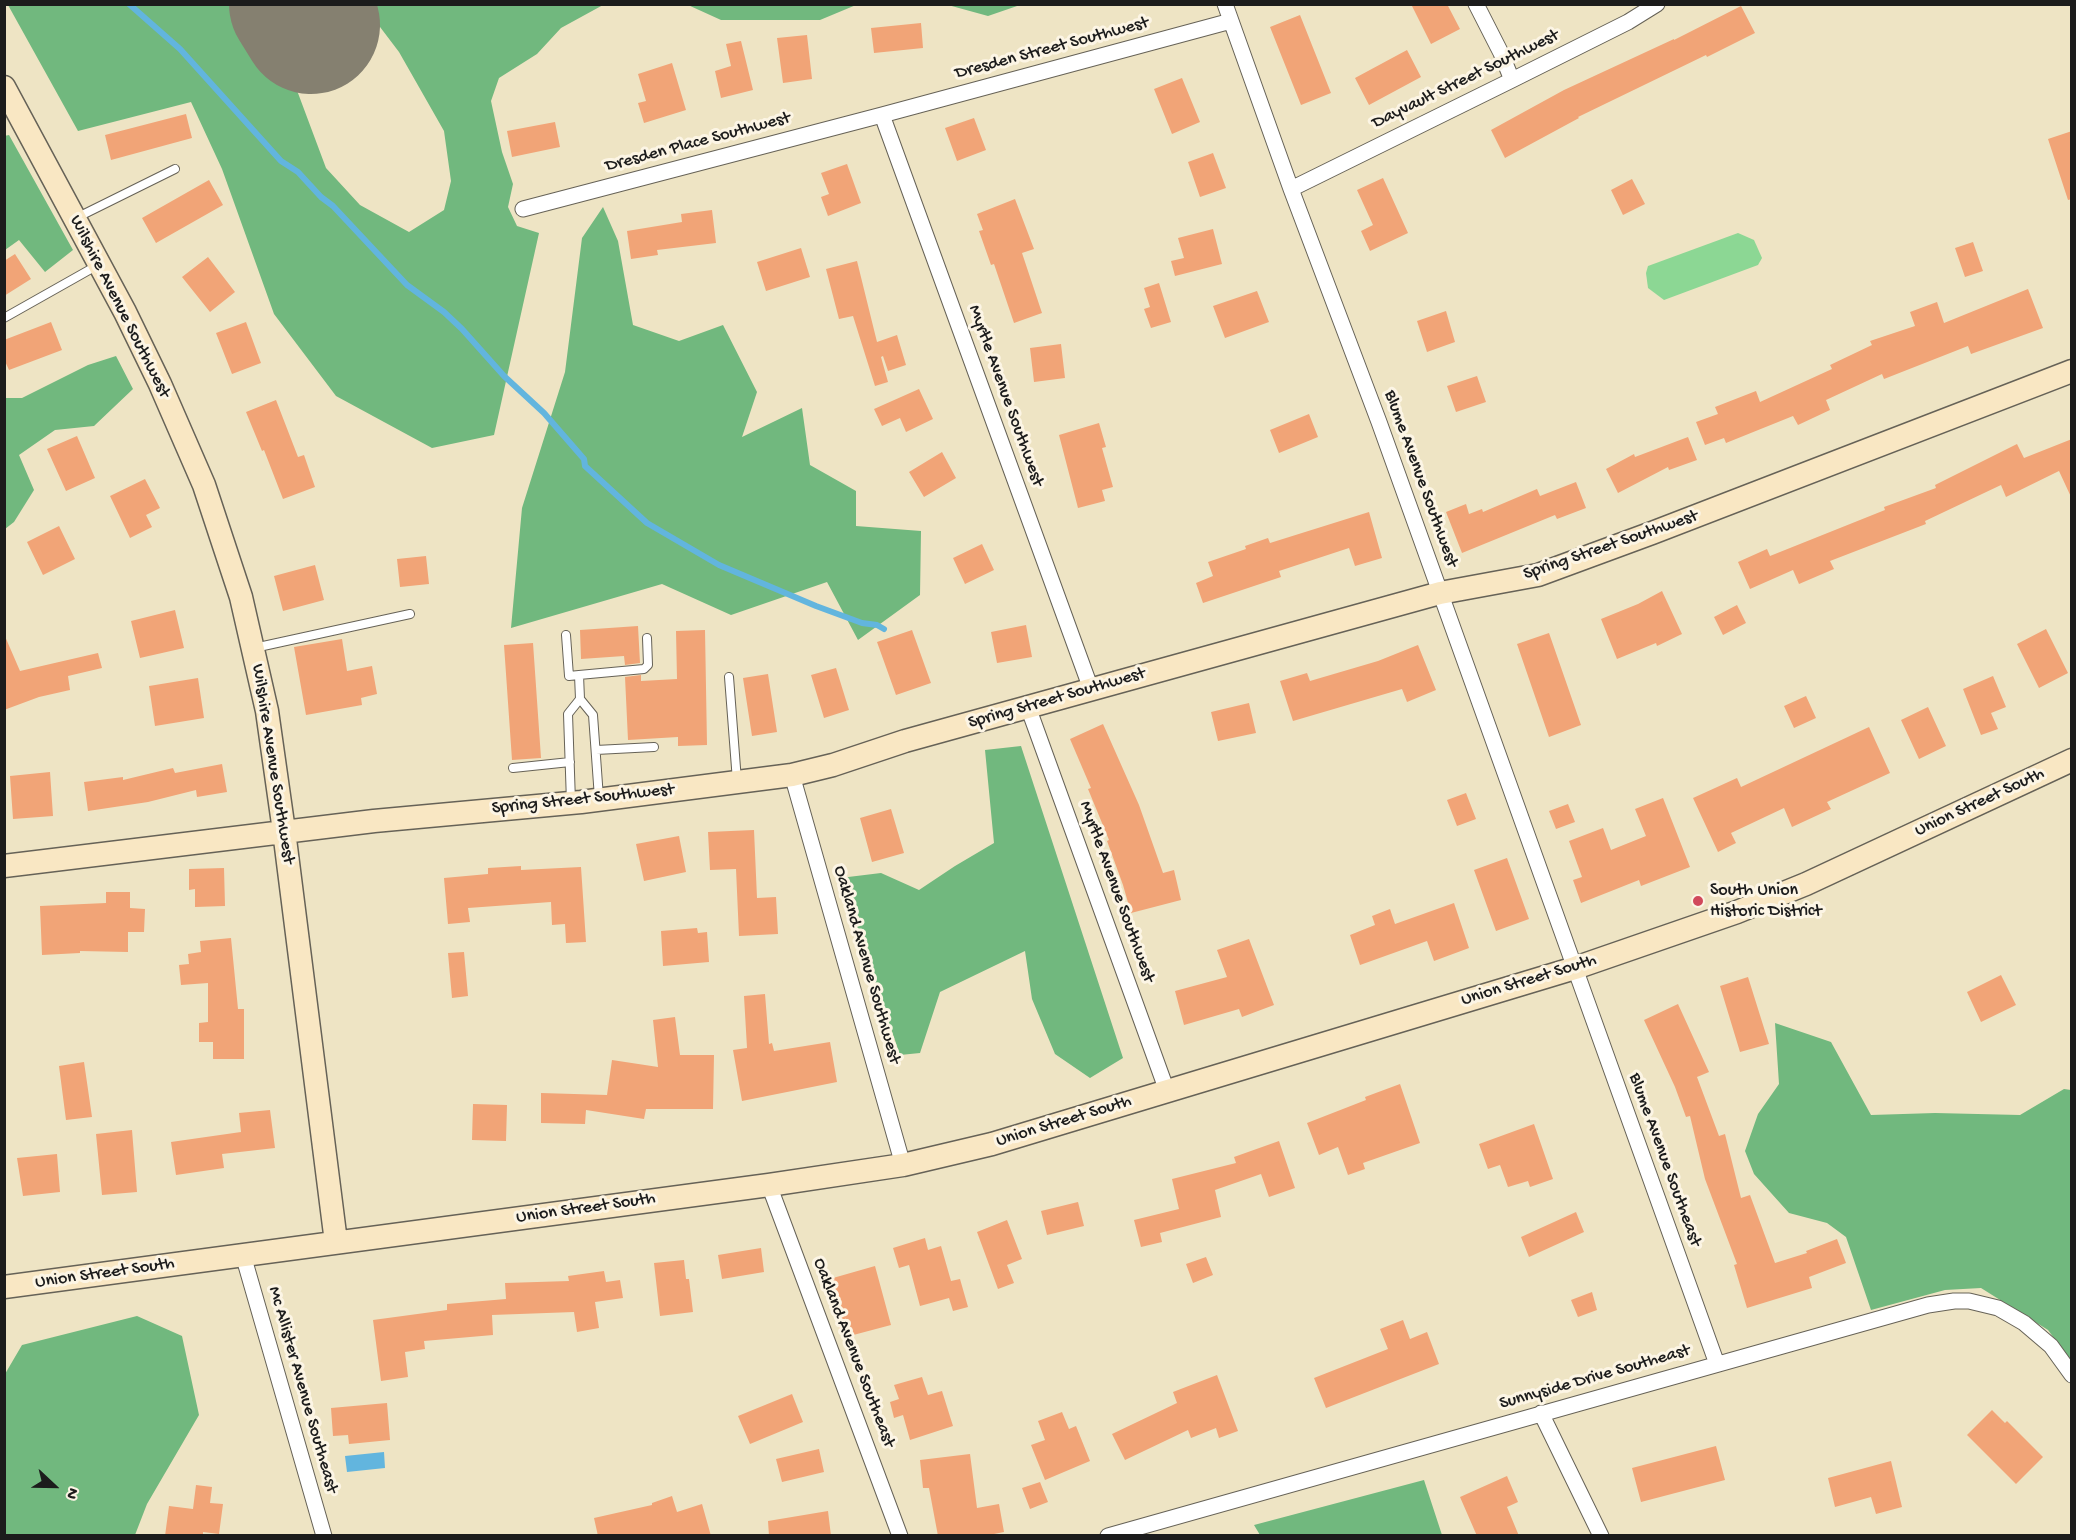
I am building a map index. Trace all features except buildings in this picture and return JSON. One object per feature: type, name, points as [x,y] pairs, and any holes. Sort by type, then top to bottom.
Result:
[{"type":"street","name":"Blume Avenue Southwest","points":[[1225,4],[1291,189],[1375,411],[1575,968]]},
{"type":"street","points":[[1476,4],[1512,80]]},
{"type":"street","name":"Dayvault Street Southwest","points":[[1291,189],[1628,22],[1658,4]]},
{"type":"street","name":"Dresden Street Southwest","points":[[882,115],[1231,21]]},
{"type":"street","name":"Wilshire Avenue Southwest","points":[[4,87],[160,384],[204,485],[241,597],[267,711],[336,1242]]},
{"type":"street","name":"Dresden Place Southwest","points":[[523,209],[882,115]]},
{"type":"street","name":"Myrtle Avenue Southwest","points":[[882,115],[1091,689]]},
{"type":"street","name":"Spring Street Southwest","points":[[4,867],[284,831],[571,803],[792,775],[1440,592],[1538,575],[2072,371]]},
{"type":"street","name":"Myrtle Avenue Southwest","points":[[1028,707],[1167,1091]]},
{"type":"street","name":"Union Street South","points":[[4,1287],[769,1185],[903,1165],[992,1144],[1575,968],[1737,912],[1806,884],[2072,760]]},
{"type":"street","name":"Oakland Avenue Southwest","points":[[792,775],[903,1165]]},
{"type":"street","name":"Blume Avenue Southeast","points":[[1575,968],[1717,1364]]},
{"type":"street","name":"Oakland Avenue Southeast","points":[[769,1185],[900,1536]]},
{"type":"street","name":"Mc Allister Avenue Southeast","points":[[243,1255],[324,1536]]},
{"type":"street","name":"Sunnyside Drive Southeast","points":[[1108,1536],[1928,1305],[1969,1301],[1998,1308],[2024,1323],[2051,1346],[2072,1375]]},
{"type":"street","points":[[1541,1413],[1601,1536]]},
{"type":"lane","points":[[75,219],[175,169]]},
{"type":"lane","points":[[4,318],[99,264]]},
{"type":"lane","points":[[253,649],[410,614]]},
{"type":"lane","points":[[567,635],[569,676],[644,669],[648,665],[647,638]]},
{"type":"lane","points":[[579,675],[580,699],[593,715],[599,799]]},
{"type":"lane","points":[[729,677],[737,782]]},
{"type":"lane","points":[[571,803],[568,714],[580,699]]},
{"type":"lane","points":[[596,750],[654,747]]},
{"type":"lane","points":[[513,768],[570,762]]},
{"type":"green space","points":[[8,5],[253,5],[270,27],[286,61],[326,168],[360,205],[409,232],[444,210],[451,181],[444,131],[399,52],[377,23],[356,5],[603,5],[561,28],[537,54],[499,78],[491,101],[502,152],[513,184],[508,207],[517,226],[539,233],[494,435],[432,448],[336,396],[274,314],[222,169],[191,102],[78,131]]},
{"type":"green space","points":[[688,5],[856,5],[820,20],[721,20]]},
{"type":"green space","points":[[948,5],[1020,5],[988,16]]},
{"type":"green space","points":[[9,135],[73,250],[45,272],[19,240],[5,250],[4,136]]},
{"type":"green space","points":[[603,207],[618,241],[633,325],[679,341],[723,325],[757,392],[742,437],[802,408],[810,465],[856,491],[856,526],[921,531],[920,595],[858,640],[827,582],[731,615],[662,584],[511,628],[522,508],[565,372],[582,238]]},
{"type":"green space","points":[[1738,233],[1754,240],[1762,258],[1758,265],[1664,300],[1648,288],[1646,273],[1648,266]]},
{"type":"green space","points":[[116,356],[133,389],[94,426],[55,430],[19,455],[34,490],[14,522],[5,529],[5,398],[22,398],[88,365]]},
{"type":"green space","points":[[1021,746],[1123,1058],[1090,1078],[1055,1054],[1032,999],[1025,951],[940,992],[920,1053],[900,1055],[840,878],[881,873],[919,890],[994,843],[985,750]]},
{"type":"green space","points":[[1775,1023],[1831,1042],[1871,1115],[1935,1113],[2020,1115],[2064,1089],[2071,1090],[2071,1361],[2048,1330],[1981,1288],[1945,1290],[1871,1310],[1846,1237],[1827,1223],[1789,1213],[1754,1174],[1745,1151],[1758,1114],[1779,1084]]},
{"type":"green space","points":[[137,1316],[182,1336],[199,1415],[147,1504],[135,1535],[5,1535],[5,1374],[22,1345]]},
{"type":"green space","points":[[1424,1480],[1442,1535],[1260,1535],[1254,1525]]},
{"type":"water","points":[[384,1452],[385,1468],[347,1472],[345,1456]]},
{"type":"waterway","points":[[129,4],[180,49],[281,161],[298,172],[321,197],[333,206],[407,285],[444,312],[462,329],[504,376],[544,413],[584,459],[585,466],[647,523],[719,565],[816,606],[884,629]]},
{"type":"runway","points":[[298,4],[311,25]]},
{"type":"place","name":"South Union Historic District","points":[[1698,901]]}]
